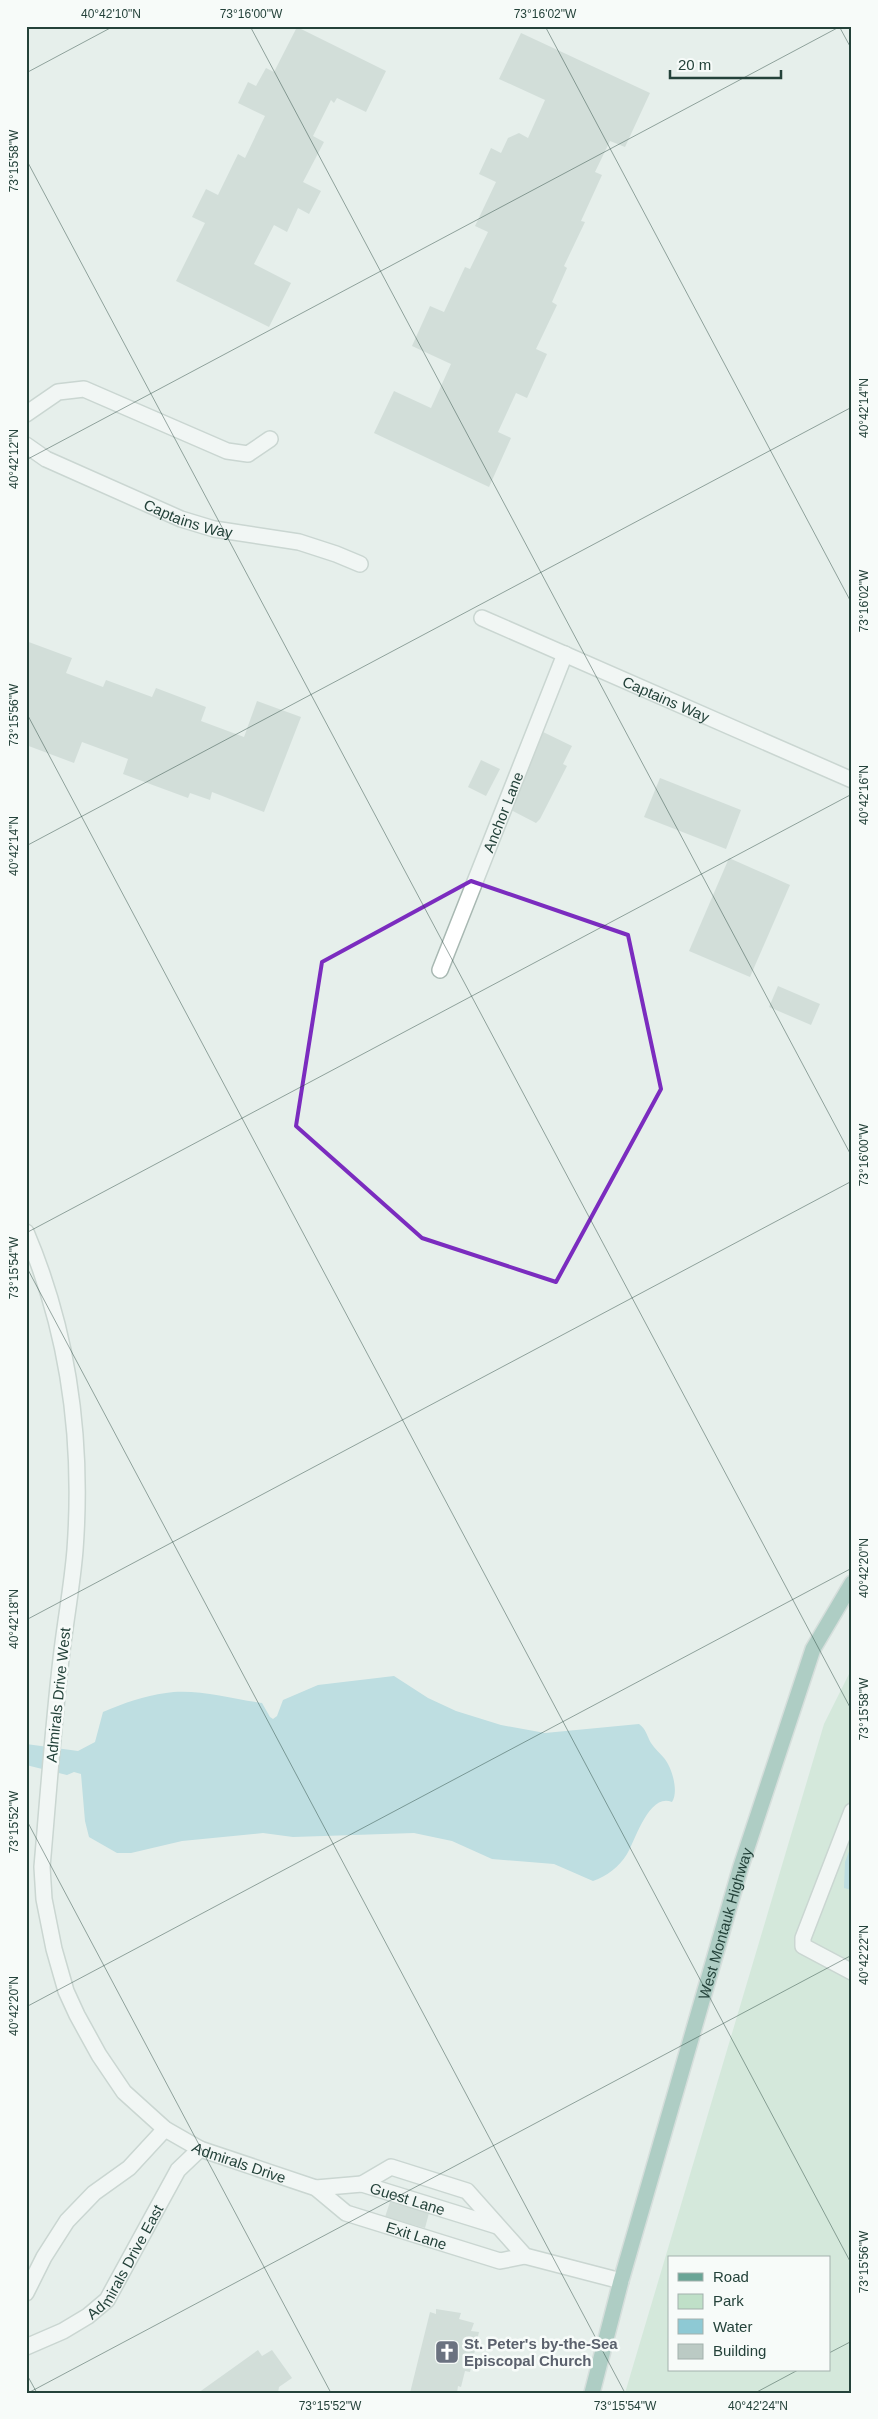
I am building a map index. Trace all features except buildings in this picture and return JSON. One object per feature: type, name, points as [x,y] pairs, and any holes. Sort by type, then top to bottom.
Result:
[{"type":"main road","name":"West Montauk Highway","points":[[592,2393],[622,2278],[744,1857],[813,1649],[852,1582]]},
{"type":"street","points":[[26,414],[58,392],[84,389],[227,451],[248,454],[270,440]]},
{"type":"street","name":"Captains Way","points":[[26,445],[46,459],[180,519],[214,529],[299,542],[360,564]]},
{"type":"street","name":"Captains Way","points":[[482,618],[852,780]]},
{"type":"street","name":"Anchor Lane","points":[[440,970],[565,654]]},
{"type":"street","name":"Admirals Drive West","points":[[26,1232],[41,1266],[58,1324],[70,1382],[76,1444],[75,1551],[55,1719],[42,1867],[44,1899],[54,1949],[66,1991],[77,2016],[99,2055],[124,2092],[165,2129]]},
{"type":"street","points":[[852,1811],[802,1938],[803,1946],[852,1972]]},
{"type":"street","points":[[26,2293],[44,2257],[68,2221],[94,2193],[129,2168],[165,2129]]},
{"type":"street","name":"Admirals Drive","points":[[165,2129],[200,2149],[316,2188]]},
{"type":"street","name":"Admirals Drive East","points":[[26,2347],[63,2332],[88,2316],[107,2300],[178,2170],[200,2149]]},
{"type":"street","points":[[362,2184],[391,2167],[467,2191],[525,2256],[622,2278]]},
{"type":"street","name":"Guest Lane","points":[[316,2188],[362,2184],[498,2226]]},
{"type":"street","name":"Exit Lane","points":[[316,2188],[346,2213],[500,2261],[525,2256]]},
{"type":"highlighted area","points":[[471,881],[628,935],[661,1089],[556,1282],[422,1238],[296,1126],[322,962]]},
{"type":"green space","points":[[852,1668],[852,2393],[625,2393],[824,1724]]},
{"type":"water","points":[[394,1676],[428,1698],[456,1711],[501,1725],[545,1733],[639,1724],[670,1767],[675,1786],[674,1798],[672,1802],[664,1801],[656,1804],[644,1819],[624,1859],[612,1870],[593,1881],[554,1864],[492,1859],[452,1841],[414,1833],[293,1837],[263,1833],[182,1841],[131,1853],[117,1853],[89,1837],[85,1821],[81,1774],[74,1772],[67,1775],[26,1765],[26,1744],[78,1751],[95,1742],[103,1712],[150,1696],[189,1692],[262,1703],[273,1719],[277,1716],[283,1700],[318,1685]]},
{"type":"water","points":[[852,1843],[852,1890],[844,1888],[845,1862]]},
{"type":"place","name":"St. Peter's by-the-Sea Episcopal Church","points":[[447,2352]]}]
